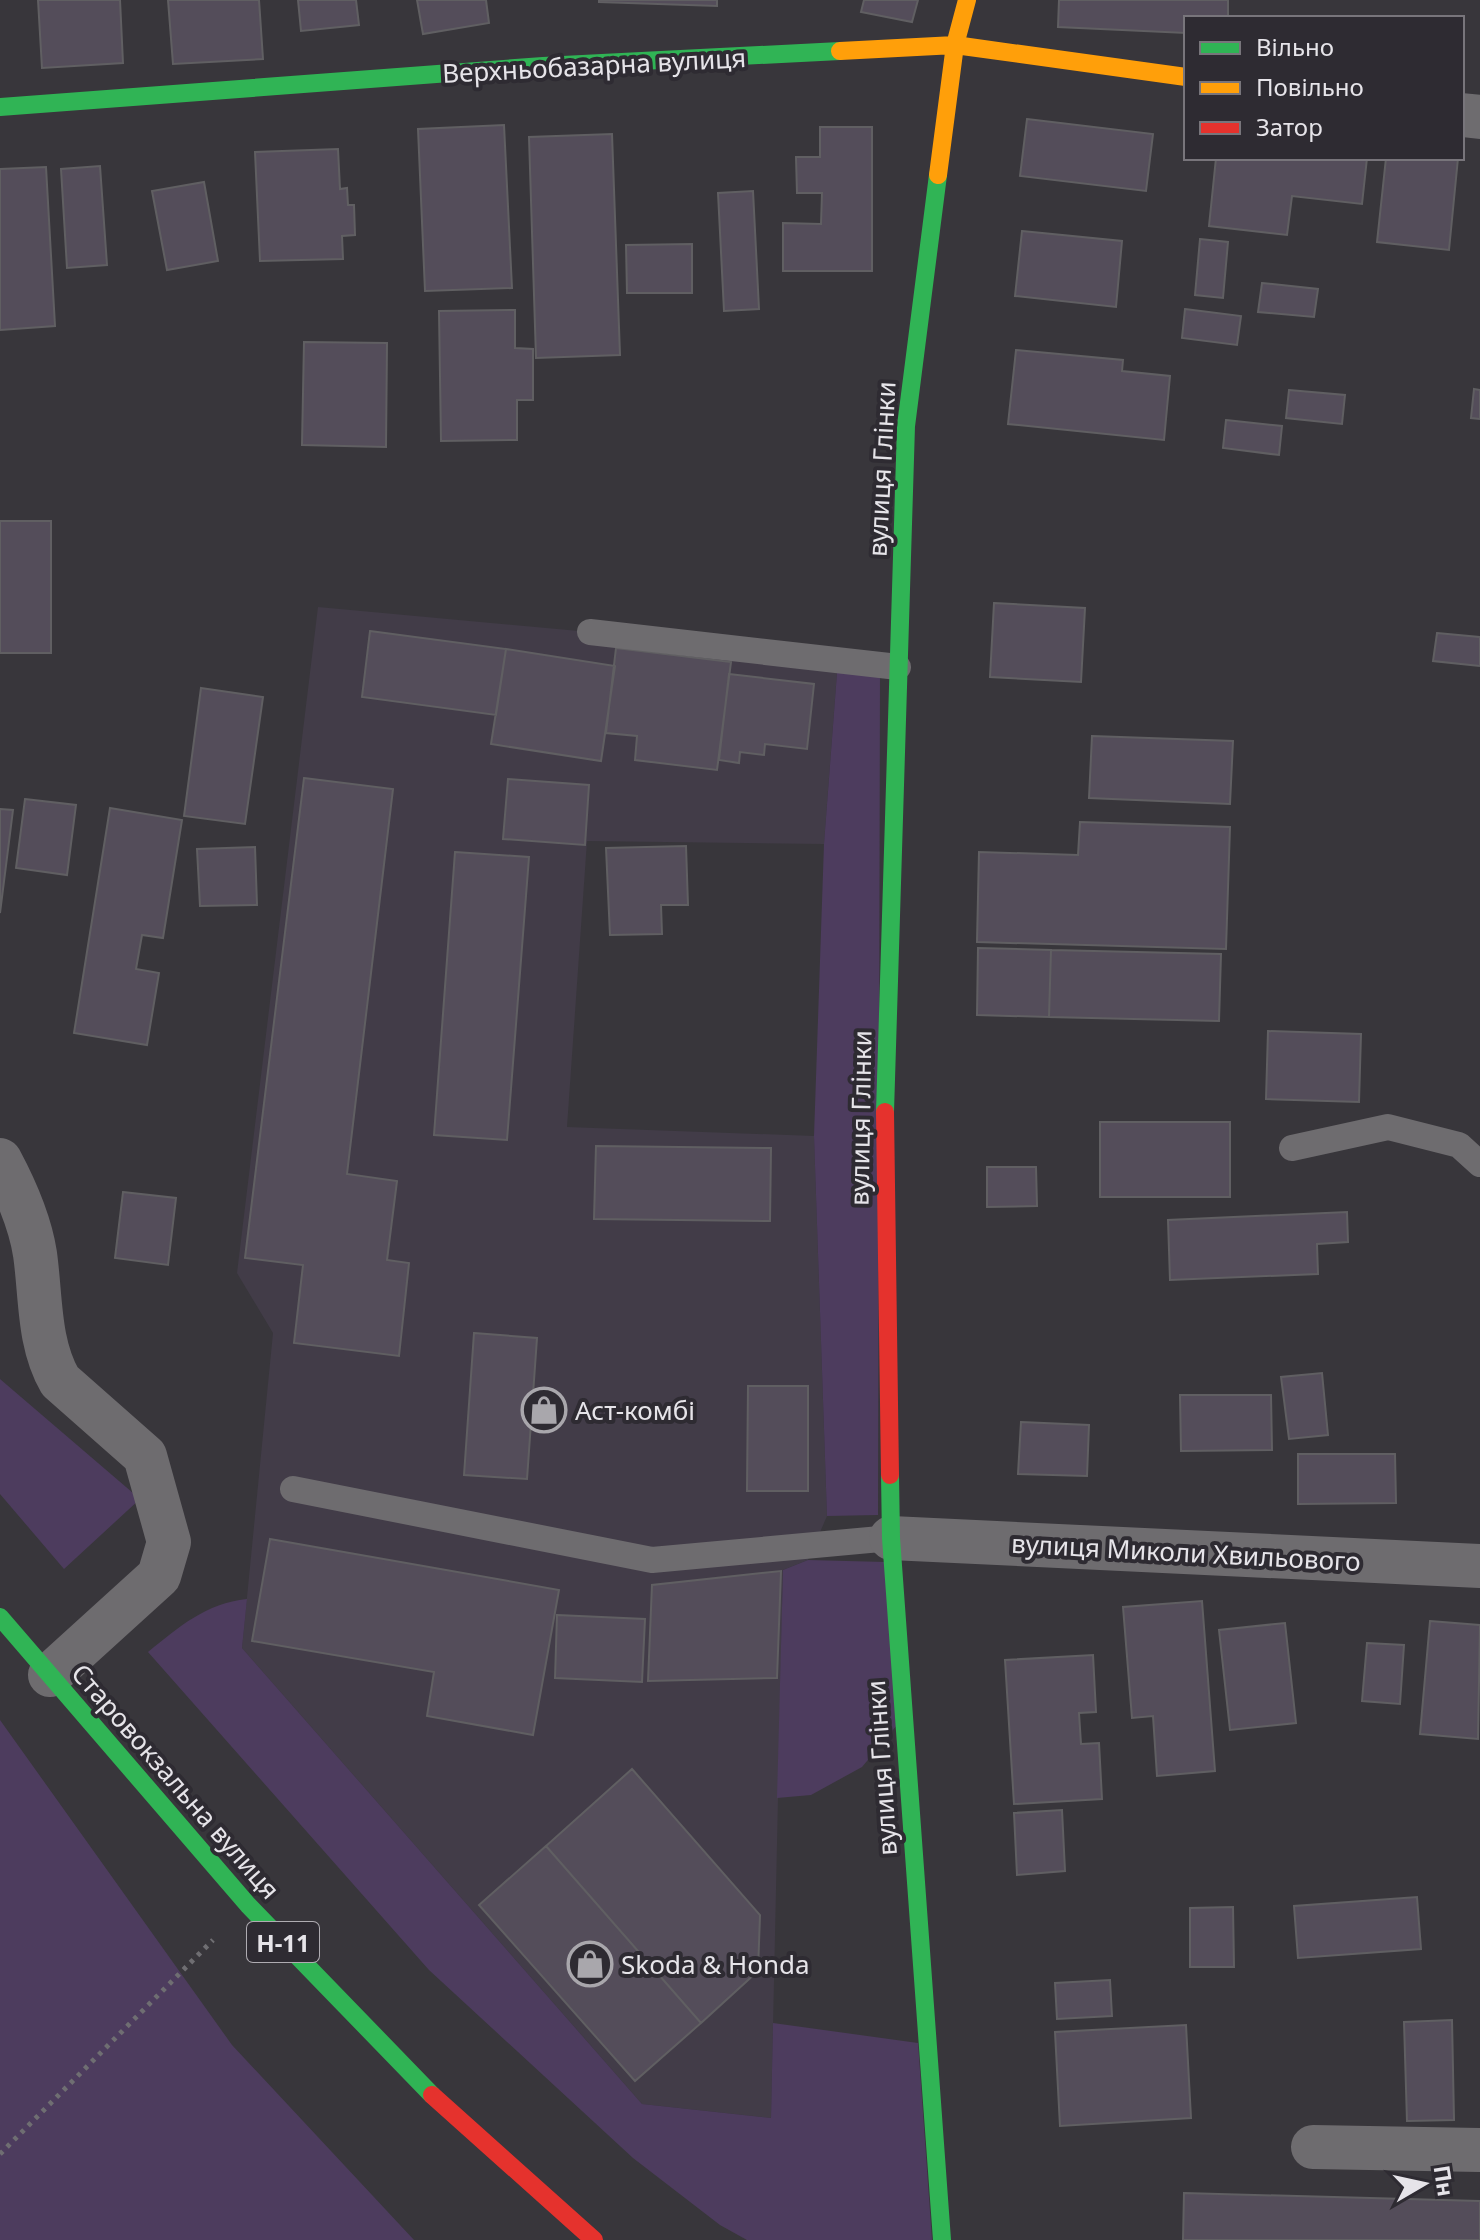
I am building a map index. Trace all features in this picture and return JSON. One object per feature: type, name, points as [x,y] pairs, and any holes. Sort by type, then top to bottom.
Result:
[{"type":"street","name":"вулиця Глінки","points":[[942,2240],[891,1538],[884,1141],[906,426],[955,45],[967,0]]},
{"type":"street","name":"Верхньобазарна вулиця","points":[[0,107],[543,66],[955,45],[1184,77]]},
{"type":"street","points":[[0,1160],[12,1183],[34,1249],[51,1366],[60,1381],[145,1456],[169,1542],[159,1576],[50,1675]]},
{"type":"street","name":"вулиця Миколи Хвильового","points":[[891,1538],[1480,1566]]},
{"type":"street","name":"Старовокзальна вулиця","points":[[0,1617],[248,1905],[412,2077],[594,2240]]},
{"type":"street","points":[[1313,2147],[1480,2150]]},
{"type":"lane","points":[[590,632],[898,667]]},
{"type":"lane","points":[[1292,1148],[1388,1127],[1459,1145],[1480,1164]]},
{"type":"lane","points":[[293,1489],[652,1560],[891,1538]]},
{"type":"path","points":[[0,2154],[248,1905]]},
{"type":"shaded area","name":"Аст-комбі","points":[[318,607],[590,632],[838,660],[824,844],[587,841],[567,1127],[814,1136],[827,1516],[808,1560],[783,1570],[771,2118],[642,2104],[242,1648],[273,1333],[237,1273]]},
{"type":"shaded area","points":[[838,660],[880,665],[878,1515],[827,1516],[814,1136],[824,844]]},
{"type":"shaded area","points":[[0,1379],[140,1499],[64,1569],[0,1494]]},
{"type":"shaded area","points":[[808,1560],[885,1562],[897,1725],[862,1767],[811,1795],[777,1798],[783,1570]]},
{"type":"shaded area","points":[[247,1599],[242,1648],[642,2104],[771,2118],[773,2023],[918,2043],[932,2240],[747,2240],[720,2225],[633,2158],[429,1970],[148,1652],[182,1625],[206,1611]]},
{"type":"shaded area","points":[[0,1720],[232,2045],[414,2240],[0,2240]]},
{"type":"building","points":[[38,0],[120,0],[123,63],[42,68]]},
{"type":"building","points":[[168,0],[259,0],[263,59],[173,64]]},
{"type":"building","points":[[298,0],[356,0],[359,25],[301,31]]},
{"type":"building","points":[[417,0],[486,0],[489,23],[423,34]]},
{"type":"building","points":[[717,0],[717,6],[599,2]]},
{"type":"building","points":[[864,0],[918,0],[912,22],[861,12]]},
{"type":"building","points":[[1059,0],[1228,0],[1228,16],[1184,16],[1184,33],[1058,27]]},
{"type":"building","points":[[1027,119],[1153,134],[1146,191],[1020,176]]},
{"type":"building","points":[[504,125],[512,288],[425,291],[418,129]]},
{"type":"building","points":[[820,127],[872,127],[872,271],[783,271],[783,223],[821,224],[822,193],[797,193],[796,157],[820,157]]},
{"type":"building","points":[[612,134],[620,355],[536,358],[529,137]]},
{"type":"building","points":[[338,149],[340,189],[347,188],[348,205],[354,205],[355,235],[342,236],[343,259],[260,261],[255,152]]},
{"type":"building","points":[[1216,160],[1367,160],[1362,204],[1292,196],[1287,235],[1209,226]]},
{"type":"building","points":[[1386,160],[1458,160],[1449,250],[1377,242]]},
{"type":"building","points":[[100,166],[107,265],[67,268],[61,169]]},
{"type":"building","points":[[46,167],[55,326],[0,330],[0,169]]},
{"type":"building","points":[[204,182],[218,261],[167,270],[152,191]]},
{"type":"building","points":[[753,191],[759,309],[724,311],[718,193]]},
{"type":"building","points":[[1022,231],[1122,241],[1116,307],[1015,296]]},
{"type":"building","points":[[1200,239],[1228,242],[1223,298],[1195,295]]},
{"type":"building","points":[[692,244],[692,293],[627,293],[626,245]]},
{"type":"building","points":[[1262,283],[1318,289],[1314,317],[1258,312]]},
{"type":"building","points":[[1185,309],[1241,316],[1237,345],[1182,338]]},
{"type":"building","points":[[515,310],[515,348],[533,349],[533,400],[517,400],[517,440],[441,441],[439,311]]},
{"type":"building","points":[[304,342],[387,343],[386,447],[302,445]]},
{"type":"building","points":[[1016,350],[1123,360],[1122,371],[1170,376],[1164,440],[1008,424]]},
{"type":"building","points":[[1474,389],[1480,390],[1480,419],[1471,418]]},
{"type":"building","points":[[1289,390],[1345,395],[1342,424],[1286,418]]},
{"type":"building","points":[[1226,420],[1282,426],[1279,455],[1223,448]]},
{"type":"building","points":[[0,521],[51,521],[51,653],[0,653]]},
{"type":"building","points":[[994,603],[1085,608],[1081,682],[990,677]]},
{"type":"building","points":[[370,631],[506,649],[496,715],[362,697]]},
{"type":"building","points":[[1437,633],[1480,637],[1480,666],[1433,661]]},
{"type":"building","points":[[616,648],[731,662],[717,770],[635,760],[637,736],[606,733]]},
{"type":"building","points":[[506,649],[615,666],[601,761],[491,744]]},
{"type":"building","points":[[729,674],[814,684],[807,749],[765,744],[764,755],[740,752],[739,763],[719,760]]},
{"type":"building","points":[[201,688],[263,697],[245,824],[184,816]]},
{"type":"building","points":[[1092,736],[1233,741],[1230,804],[1089,798]]},
{"type":"building","points":[[304,778],[393,789],[347,1174],[397,1181],[387,1260],[409,1263],[399,1356],[294,1343],[303,1265],[245,1258]]},
{"type":"building","points":[[508,779],[589,785],[585,845],[503,839]]},
{"type":"building","points":[[25,799],[76,805],[67,875],[16,868]]},
{"type":"building","points":[[110,808],[182,820],[163,938],[142,935],[136,969],[159,973],[147,1045],[74,1033]]},
{"type":"building","points":[[0,809],[13,810],[0,913]]},
{"type":"building","points":[[1080,822],[1230,827],[1226,949],[977,942],[979,852],[1078,855]]},
{"type":"building","points":[[686,846],[688,905],[661,905],[662,934],[610,935],[606,848]]},
{"type":"building","points":[[255,847],[257,905],[200,906],[197,849]]},
{"type":"building","points":[[455,852],[529,857],[507,1140],[434,1135]]},
{"type":"building","points":[[978,948],[1051,950],[1049,1017],[977,1015]]},
{"type":"building","points":[[1051,950],[1221,954],[1219,1021],[1049,1017]]},
{"type":"building","points":[[1268,1031],[1361,1034],[1359,1102],[1266,1099]]},
{"type":"building","points":[[1100,1122],[1230,1122],[1230,1197],[1100,1197]]},
{"type":"building","points":[[596,1146],[771,1148],[770,1221],[594,1219]]},
{"type":"building","points":[[987,1167],[1036,1167],[1037,1206],[987,1207]]},
{"type":"building","points":[[123,1192],[176,1198],[168,1265],[115,1258]]},
{"type":"building","points":[[1347,1212],[1348,1242],[1317,1244],[1318,1274],[1170,1280],[1168,1220]]},
{"type":"building","points":[[474,1333],[537,1338],[527,1479],[464,1475]]},
{"type":"building","points":[[1322,1373],[1328,1435],[1289,1439],[1281,1377]]},
{"type":"building","points":[[748,1386],[808,1386],[808,1491],[747,1491]]},
{"type":"building","points":[[1180,1395],[1271,1395],[1272,1450],[1181,1451]]},
{"type":"building","points":[[1021,1422],[1089,1425],[1087,1476],[1018,1474]]},
{"type":"building","points":[[1298,1454],[1395,1454],[1396,1503],[1298,1504]]},
{"type":"building","points":[[270,1539],[559,1590],[533,1735],[427,1716],[434,1672],[252,1641]]},
{"type":"building","points":[[781,1571],[777,1678],[648,1681],[652,1585]]},
{"type":"building","points":[[1202,1601],[1215,1771],[1157,1776],[1153,1716],[1132,1718],[1123,1607]]},
{"type":"building","points":[[557,1615],[645,1619],[642,1682],[555,1678]]},
{"type":"building","points":[[1430,1621],[1480,1625],[1478,1739],[1420,1734]]},
{"type":"building","points":[[1285,1623],[1296,1723],[1230,1730],[1219,1630]]},
{"type":"building","points":[[1367,1643],[1404,1645],[1400,1704],[1362,1701]]},
{"type":"building","points":[[1093,1655],[1096,1712],[1079,1713],[1081,1744],[1099,1743],[1102,1799],[1014,1804],[1005,1660]]},
{"type":"building","points":[[632,1769],[760,1915],[758,1971],[701,2023],[546,1846]]},
{"type":"building","points":[[1062,1810],[1065,1871],[1017,1875],[1014,1813]]},
{"type":"building","name":"Skoda & Honda","points":[[546,1846],[701,2023],[635,2081],[479,1905]]},
{"type":"building","points":[[1417,1897],[1421,1949],[1298,1958],[1294,1906]]},
{"type":"building","points":[[1233,1907],[1234,1967],[1190,1967],[1190,1908]]},
{"type":"building","points":[[1110,1980],[1112,2016],[1057,2019],[1055,1983]]},
{"type":"building","points":[[1452,2020],[1454,2120],[1407,2121],[1404,2022]]},
{"type":"building","points":[[1186,2025],[1191,2118],[1060,2126],[1055,2032]]},
{"type":"building","points":[[1184,2193],[1480,2201],[1480,2240],[1183,2240]]},
{"type":"traffic: fast","points":[[0,107],[543,66],[840,51]]},
{"type":"traffic: fast","points":[[885,1112],[906,426],[938,175]]},
{"type":"traffic: fast","points":[[890,1475],[891,1538],[942,2240]]},
{"type":"traffic: fast","points":[[0,1617],[248,1905],[432,2095]]},
{"type":"traffic: slow","points":[[938,175],[955,45],[967,0]]},
{"type":"traffic: slow","points":[[840,51],[955,45],[1184,77]]},
{"type":"traffic: jam","points":[[885,1112],[890,1475]]},
{"type":"traffic: jam","points":[[432,2095],[594,2240]]},
{"type":"place","name":"Аст-комбі","points":[[544,1410]]},
{"type":"place","name":"Skoda & Honda","points":[[590,1964]]}]
